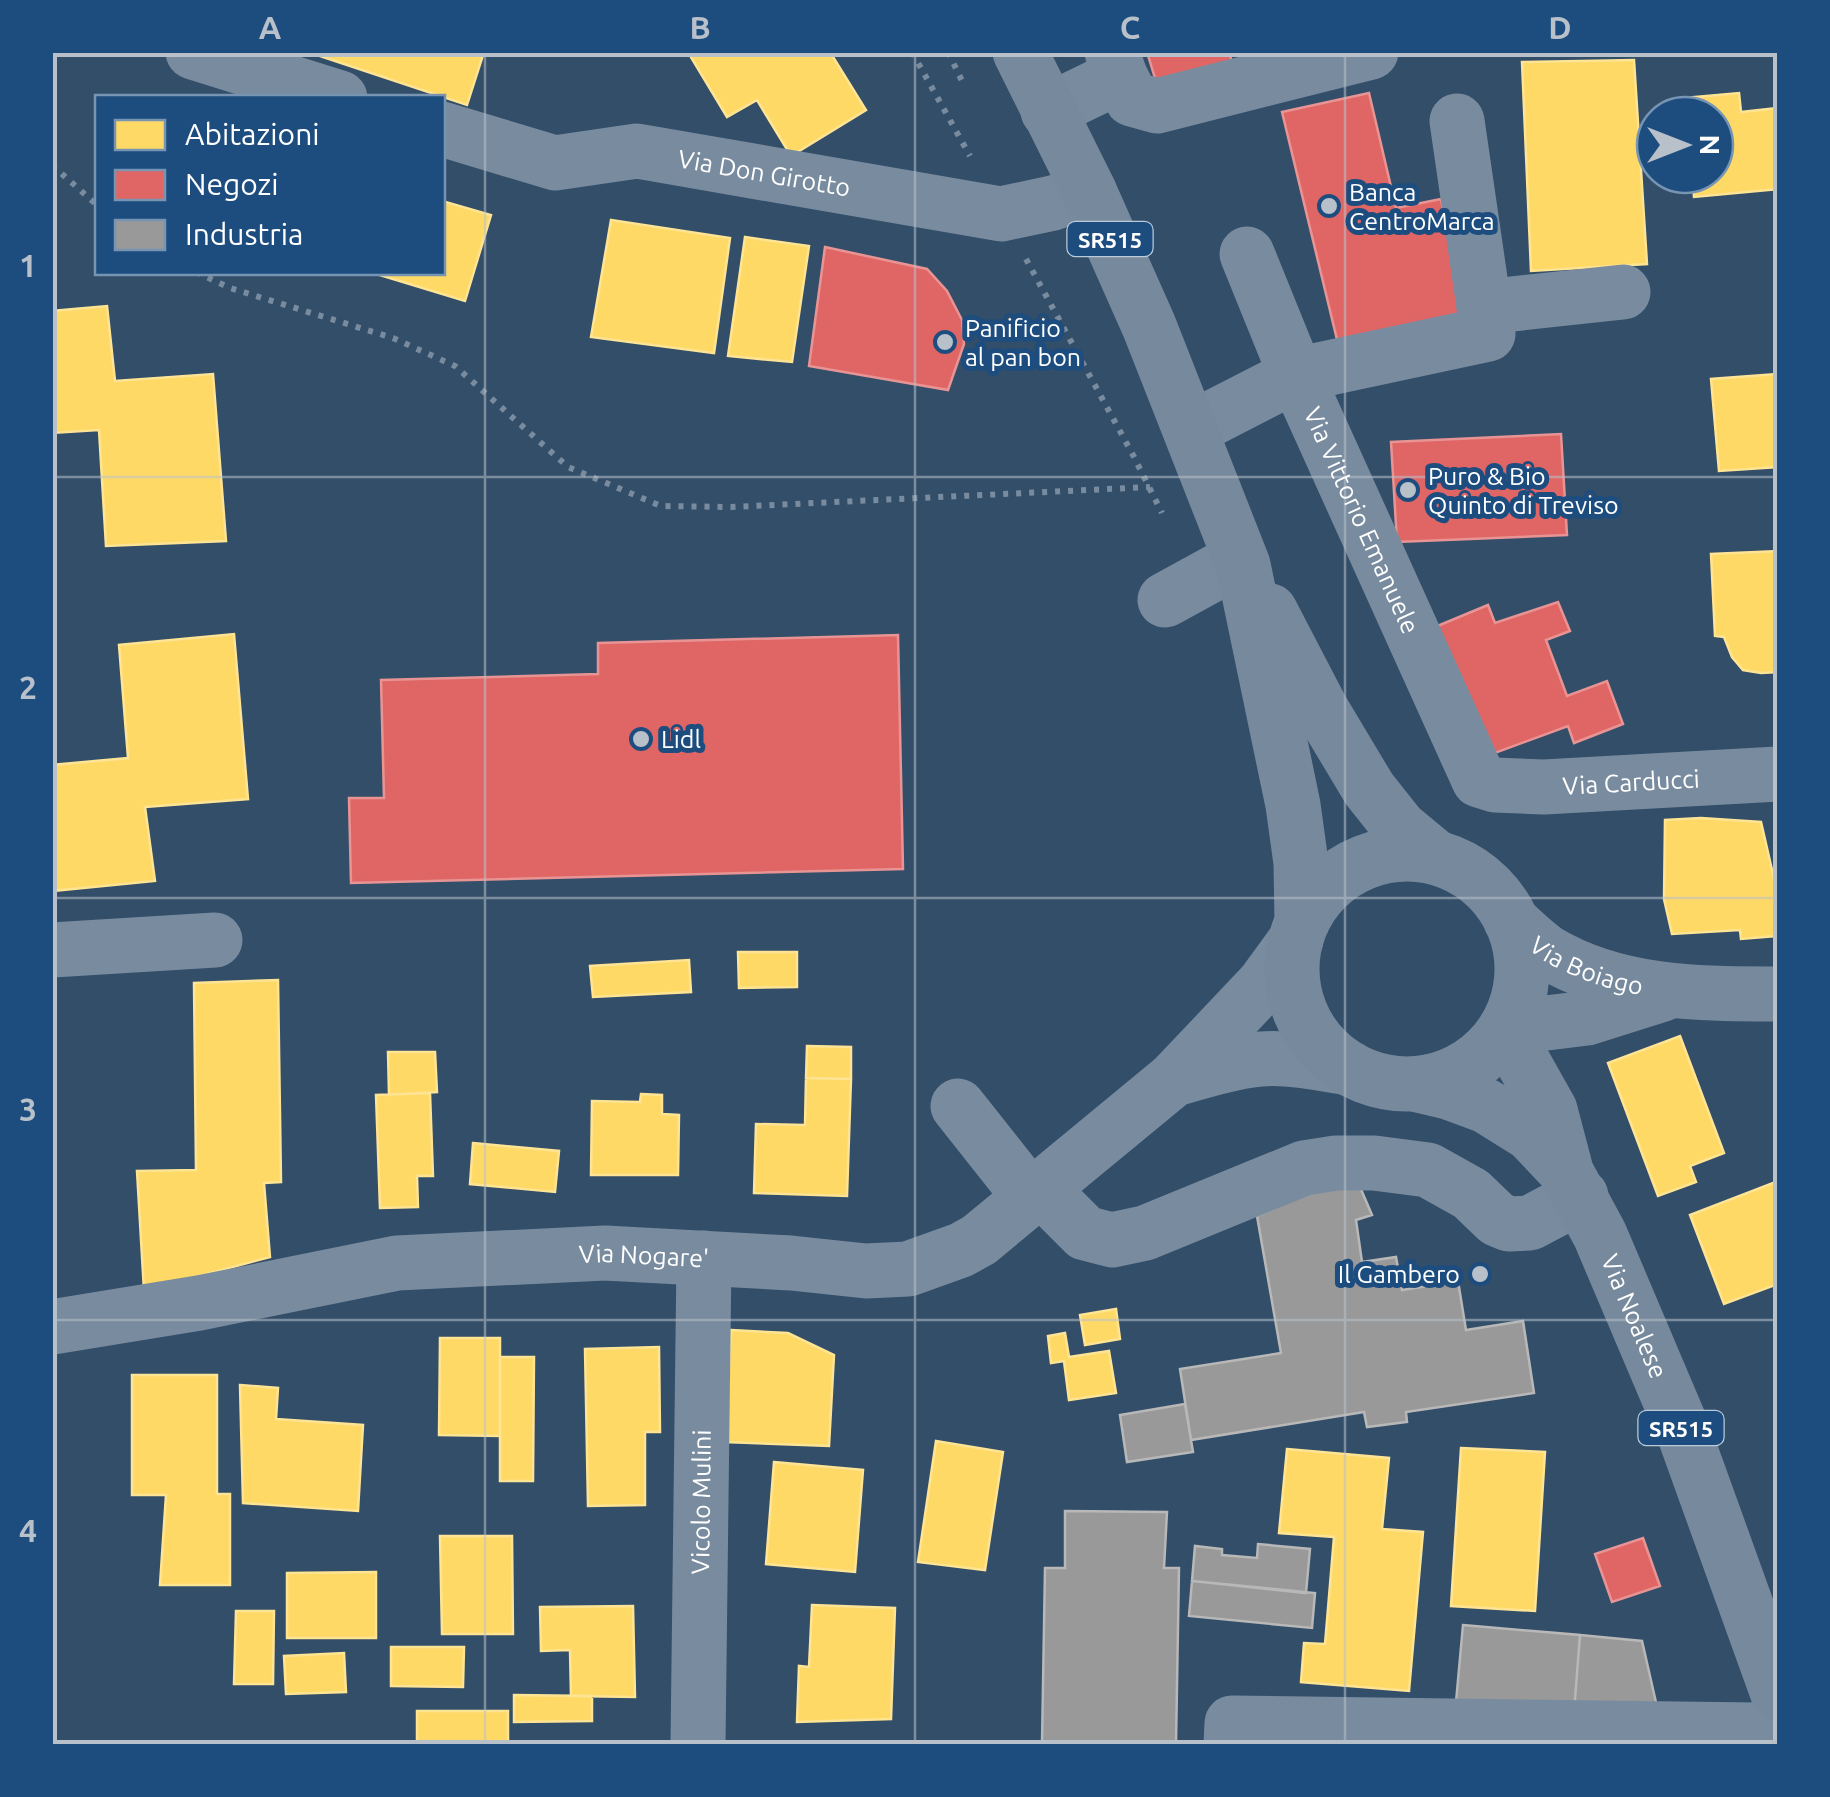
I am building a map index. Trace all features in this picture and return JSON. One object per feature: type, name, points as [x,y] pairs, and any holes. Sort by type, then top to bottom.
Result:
[{"type":"main road","name":"SR515","points":[[1020,52],[1089,191],[1191,429],[1210,577],[1271,612],[1369,789],[1400,828],[1435,858]]},
{"type":"main road","points":[[1210,577],[1293,805],[1301,863],[1299,931],[1292,970],[1296,1000],[1308,1027],[1326,1050],[1349,1068],[1391,1084],[1414,1084],[1456,1074],[1490,1049],[1505,1030],[1517,1002],[1522,975],[1520,948],[1511,921],[1492,893],[1466,870],[1435,858],[1409,854],[1382,857],[1357,866],[1334,880],[1316,899],[1299,931]]},
{"type":"main road","name":"Via Boiago","points":[[1511,921],[1547,951],[1604,978],[1671,991],[1778,994]]},
{"type":"main road","name":"Via Boiago","points":[[1505,1030],[1586,1018],[1671,991]]},
{"type":"main road","points":[[1550,1110],[1547,1083],[1553,1058],[1566,1037],[1586,1018]]},
{"type":"main road","name":"Via Noalese","points":[[1505,1030],[1550,1110],[1573,1183],[1684,1434],[1778,1694]]},
{"type":"main road","name":"Via Noalese","points":[[1414,1084],[1486,1106],[1532,1134],[1573,1183]]},
{"type":"street","points":[[192,52],[330,95]]},
{"type":"street","points":[[1048,111],[1116,64],[1132,99],[1157,106],[1371,52]]},
{"type":"street","points":[[1191,429],[1296,375],[1488,334],[1457,121]]},
{"type":"street","name":"Via Don Girotto","points":[[445,130],[555,163],[637,151],[1001,214],[1089,191]]},
{"type":"street","name":"Via Vittorio Emanuele","points":[[1247,254],[1296,375],[1464,751],[1483,782]]},
{"type":"street","points":[[1484,306],[1623,292]]},
{"type":"street","name":"Via Carducci","points":[[1483,782],[1544,787],[1778,774]]},
{"type":"street","name":"Via Nogare'","points":[[52,1327],[199,1303],[398,1263],[605,1252],[866,1272],[908,1268],[978,1240],[1174,1079],[1264,984],[1299,931]]},
{"type":"street","points":[[52,950],[215,940]]},
{"type":"street","name":"Via Nogare'","points":[[1174,1079],[1260,1059],[1349,1068]]},
{"type":"street","points":[[958,1106],[1037,1191],[1085,1233],[1112,1240],[1145,1233],[1304,1168],[1336,1163],[1428,1170],[1471,1194],[1496,1219],[1509,1224],[1530,1223],[1573,1183]]},
{"type":"street","name":"Vicolo Mulini","points":[[698,1744],[704,1258]]},
{"type":"street","points":[[1231,1744],[1232,1723],[1757,1730],[1778,1721]]},
{"type":"path","points":[[912,52],[1150,487],[1184,559],[1210,577]]},
{"type":"path","points":[[948,52],[963,82]]},
{"type":"path","points":[[52,165],[56,174],[95,204]]},
{"type":"path","points":[[202,275],[230,288],[393,338],[455,366],[568,467],[661,506],[731,507],[1150,487]]},
{"type":"building: Abitazioni","points":[[308,52],[484,52],[467,105]]},
{"type":"building: Abitazioni","points":[[830,52],[866,110],[791,156],[757,100],[727,117],[689,54]]},
{"type":"building: Abitazioni","points":[[1634,60],[1635,195],[1643,195],[1647,264],[1531,271],[1522,62]]},
{"type":"building: Abitazioni","points":[[1739,93],[1741,112],[1778,108],[1778,189],[1735,193],[1735,95],[1717,95]]},
{"type":"building: Abitazioni","points":[[445,202],[491,215],[465,301],[380,275],[445,275]]},
{"type":"building: Abitazioni","points":[[611,220],[730,238],[714,353],[591,337]]},
{"type":"building: Abitazioni","points":[[745,237],[809,246],[792,362],[728,356]]},
{"type":"building: Abitazioni","points":[[107,306],[115,381],[213,374],[226,541],[106,546],[99,430],[52,433],[52,311]]},
{"type":"building: Abitazioni","points":[[1776,374],[1778,467],[1719,471],[1711,379]]},
{"type":"building: Abitazioni","points":[[1778,551],[1778,672],[1743,670],[1732,657],[1724,637],[1715,636],[1711,554]]},
{"type":"building: Abitazioni","points":[[234,634],[248,799],[145,807],[155,881],[52,891],[52,765],[128,758],[119,645]]},
{"type":"building: Abitazioni","points":[[1665,820],[1761,822],[1777,892],[1776,936],[1741,939],[1740,930],[1672,934],[1664,899]]},
{"type":"building: Abitazioni","points":[[738,952],[797,952],[797,987],[739,988]]},
{"type":"building: Abitazioni","points":[[689,960],[691,992],[593,997],[590,966]]},
{"type":"building: Abitazioni","points":[[278,980],[281,1182],[264,1183],[270,1257],[144,1291],[137,1171],[196,1170],[194,983]]},
{"type":"building: Abitazioni","points":[[1680,1036],[1724,1153],[1690,1166],[1696,1182],[1658,1196],[1608,1063]]},
{"type":"building: Abitazioni","points":[[807,1046],[851,1047],[851,1079],[806,1078]]},
{"type":"building: Abitazioni","points":[[388,1052],[435,1052],[437,1092],[389,1095]]},
{"type":"building: Abitazioni","points":[[806,1078],[851,1079],[847,1196],[754,1193],[756,1124],[805,1125]]},
{"type":"building: Abitazioni","points":[[430,1093],[433,1176],[417,1176],[418,1207],[380,1208],[376,1095]]},
{"type":"building: Abitazioni","points":[[641,1094],[662,1095],[662,1114],[679,1115],[678,1175],[591,1175],[592,1101],[640,1102]]},
{"type":"building: Abitazioni","points":[[473,1143],[559,1151],[555,1192],[470,1184]]},
{"type":"building: Abitazioni","points":[[1778,1181],[1778,1284],[1724,1304],[1690,1215]]},
{"type":"building: Abitazioni","points":[[1116,1309],[1120,1339],[1085,1345],[1080,1315]]},
{"type":"building: Abitazioni","points":[[731,1330],[788,1333],[834,1355],[829,1446],[725,1442]]},
{"type":"building: Abitazioni","points":[[1065,1333],[1069,1357],[1109,1351],[1116,1393],[1069,1400],[1064,1361],[1051,1363],[1048,1336]]},
{"type":"building: Abitazioni","points":[[440,1338],[500,1338],[500,1436],[439,1435]]},
{"type":"building: Abitazioni","points":[[659,1347],[660,1432],[645,1432],[645,1505],[588,1506],[585,1349]]},
{"type":"building: Abitazioni","points":[[500,1357],[534,1357],[533,1481],[500,1481]]},
{"type":"building: Abitazioni","points":[[132,1375],[217,1375],[217,1494],[230,1494],[230,1585],[160,1585],[166,1495],[132,1495]]},
{"type":"building: Abitazioni","points":[[240,1385],[278,1388],[276,1419],[363,1425],[358,1511],[243,1503]]},
{"type":"building: Abitazioni","points":[[936,1441],[1003,1452],[985,1570],[918,1562]]},
{"type":"building: Abitazioni","points":[[1461,1448],[1545,1452],[1535,1611],[1451,1606]]},
{"type":"building: Abitazioni","points":[[1287,1449],[1389,1458],[1382,1529],[1423,1532],[1409,1691],[1301,1682],[1304,1643],[1325,1644],[1334,1537],[1279,1533]]},
{"type":"building: Abitazioni","points":[[774,1462],[863,1470],[855,1572],[766,1564]]},
{"type":"building: Abitazioni","points":[[440,1536],[512,1536],[513,1634],[442,1634]]},
{"type":"building: Abitazioni","points":[[376,1572],[376,1638],[287,1638],[287,1573]]},
{"type":"building: Abitazioni","points":[[812,1605],[895,1608],[891,1719],[797,1722],[799,1666],[809,1667]]},
{"type":"building: Abitazioni","points":[[633,1606],[635,1697],[571,1696],[570,1650],[541,1651],[540,1607]]},
{"type":"building: Abitazioni","points":[[236,1611],[274,1611],[273,1684],[234,1684]]},
{"type":"building: Abitazioni","points":[[391,1647],[464,1647],[463,1687],[391,1686]]},
{"type":"building: Abitazioni","points":[[344,1653],[346,1692],[286,1694],[284,1656]]},
{"type":"building: Abitazioni","points":[[514,1695],[592,1696],[592,1721],[514,1722]]},
{"type":"building: Abitazioni","points":[[417,1711],[508,1711],[508,1744],[417,1744]]},
{"type":"building: Negozi","points":[[1147,52],[1229,52],[1234,69],[1158,88]]},
{"type":"building: Negozi","points":[[1369,93],[1396,208],[1441,199],[1466,330],[1340,352],[1282,112]]},
{"type":"building: Negozi","points":[[825,247],[927,269],[947,291],[962,320],[964,344],[948,390],[809,366]]},
{"type":"building: Negozi","points":[[1561,434],[1567,535],[1397,542],[1391,442]]},
{"type":"building: Negozi","points":[[1558,602],[1570,631],[1546,640],[1567,696],[1607,681],[1623,724],[1574,743],[1568,726],[1484,757],[1435,627],[1488,605],[1495,623]]},
{"type":"building: Negozi","name":"Lidl","points":[[898,635],[903,869],[351,883],[349,798],[384,798],[381,680],[598,674],[598,643]]},
{"type":"building: Negozi","points":[[1643,1538],[1660,1586],[1612,1602],[1595,1554]]},
{"type":"building: Industria","points":[[1354,1173],[1372,1215],[1356,1220],[1362,1262],[1396,1257],[1402,1290],[1458,1281],[1466,1330],[1523,1321],[1534,1393],[1406,1412],[1407,1422],[1367,1427],[1364,1412],[1191,1440],[1180,1369],[1281,1353],[1257,1216]]},
{"type":"building: Industria","points":[[1185,1404],[1193,1452],[1127,1462],[1120,1415]]},
{"type":"building: Industria","points":[[1065,1511],[1167,1512],[1164,1568],[1179,1568],[1176,1744],[1042,1744],[1045,1568],[1065,1568]]},
{"type":"building: Industria","points":[[1258,1544],[1310,1549],[1306,1593],[1192,1581],[1195,1546],[1222,1549],[1222,1555],[1257,1558]]},
{"type":"building: Industria","points":[[1192,1581],[1315,1593],[1312,1628],[1189,1616]]},
{"type":"building: Industria","points":[[1463,1625],[1580,1635],[1574,1712],[1456,1702]]},
{"type":"building: Industria","points":[[1580,1635],[1642,1641],[1660,1720],[1574,1712]]},
{"type":"place","name":"Banca CentroMarca","points":[[1329,206]]},
{"type":"place","name":"Panificio al pan bon","points":[[945,342]]},
{"type":"place","name":"Puro & Bio Quinto di Treviso","points":[[1408,490]]},
{"type":"place","name":"Lidl","points":[[641,739]]},
{"type":"place","name":"Il Gambero","points":[[1480,1274]]}]
